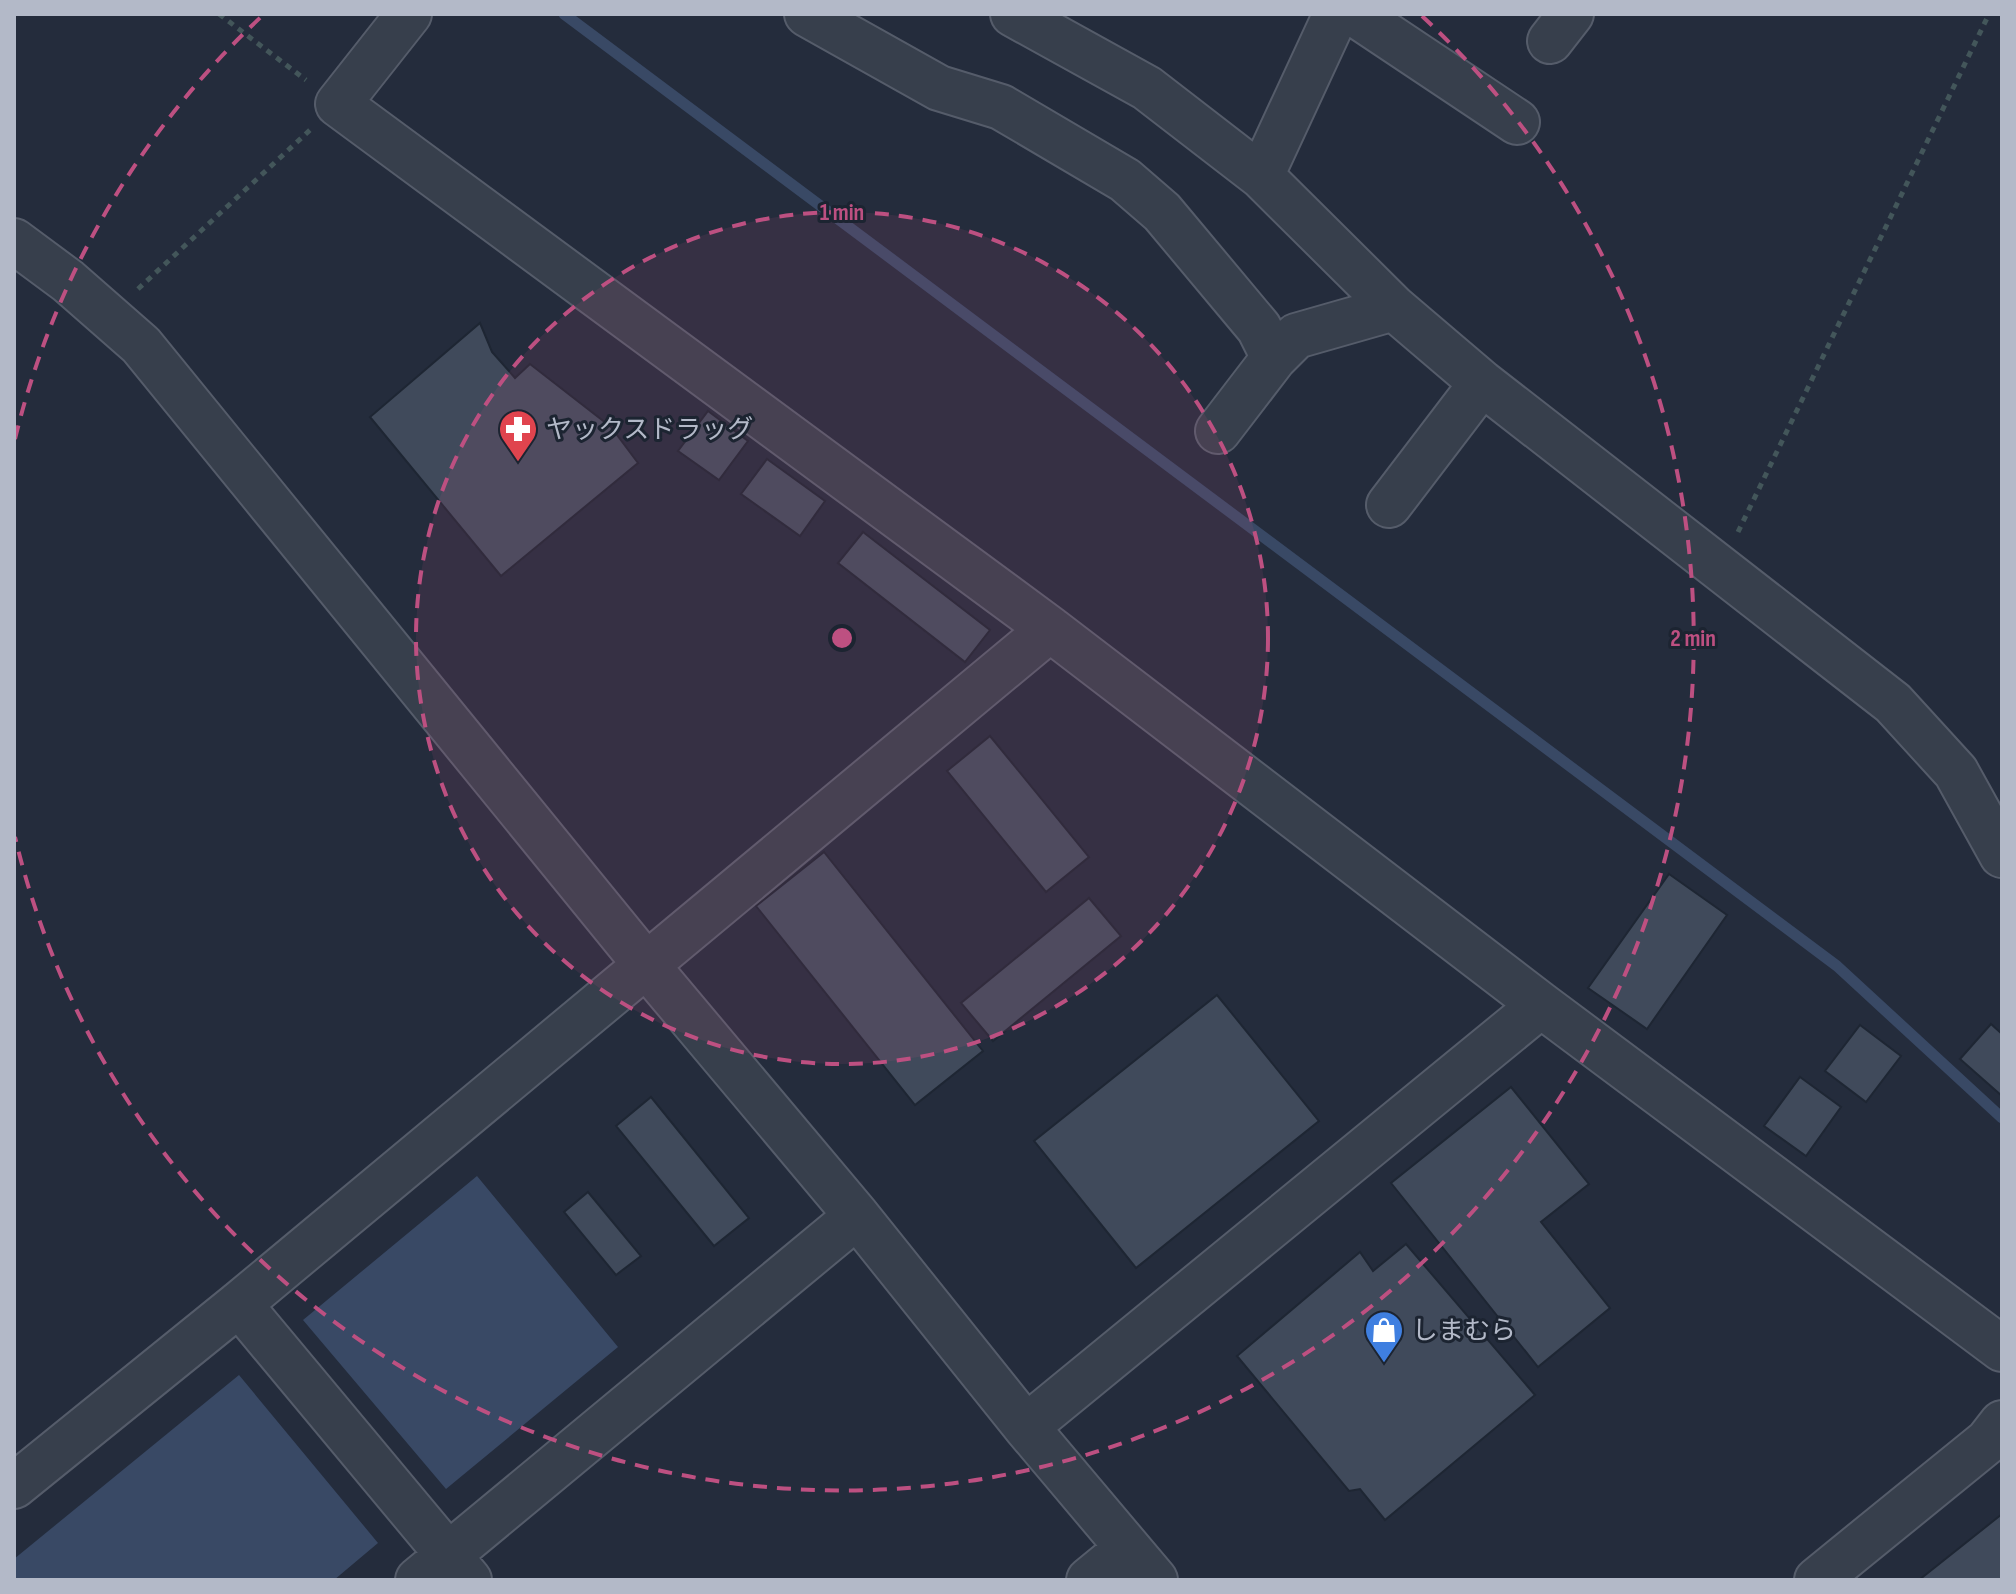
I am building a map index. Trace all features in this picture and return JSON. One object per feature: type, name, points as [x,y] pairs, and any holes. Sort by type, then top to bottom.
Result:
[{"type":"street","points":[[409,14],[338,104],[1050,629],[1541,1005],[2002,1349]]},
{"type":"street","points":[[807,14],[939,88],[1001,107],[1125,180],[1162,212],[1259,328],[1274,358]]},
{"type":"street","points":[[1013,14],[1147,88],[1261,176],[1394,308],[1482,383],[1893,703],[1956,772],[2002,855]]},
{"type":"street","points":[[1261,176],[1336,14]]},
{"type":"street","points":[[1355,14],[1517,122]]},
{"type":"street","points":[[14,241],[68,281],[151,357],[647,966],[857,1216],[1026,1427],[1141,1564],[1089,1580]]},
{"type":"street","points":[[1218,431],[1274,358],[1296,336],[1394,308]]},
{"type":"street","points":[[1389,505],[1482,383]]},
{"type":"street","points":[[14,1486],[239,1304],[1050,629]]},
{"type":"street","points":[[1026,1427],[1541,1005]]},
{"type":"street","points":[[239,1304],[445,1572],[857,1216]]},
{"type":"street","points":[[1817,1580],[1988,1441],[2002,1423]]},
{"type":"path","points":[[108,317],[338,104],[219,14]]},
{"type":"path","points":[[1719,570],[1989,14]]},
{"type":"water","points":[[477,1176],[618,1347],[446,1489],[303,1320]]},
{"type":"water","points":[[239,1375],[378,1543],[334,1580],[14,1580],[14,1559]]},
{"type":"building","points":[[480,323],[492,352],[515,378],[530,364],[611,427],[638,463],[501,576],[370,417]]},
{"type":"building","points":[[708,411],[748,441],[719,480],[678,451]]},
{"type":"building","points":[[767,459],[825,501],[800,536],[741,494]]},
{"type":"building","points":[[863,532],[990,630],[965,662],[838,563]]},
{"type":"building","points":[[990,736],[1089,857],[1046,892],[947,771]]},
{"type":"building","points":[[824,852],[983,1051],[915,1105],[756,906]]},
{"type":"building","points":[[1669,874],[1727,915],[1647,1029],[1588,988]]},
{"type":"building","points":[[1089,898],[1121,936],[993,1041],[961,1003]]},
{"type":"building","points":[[1217,995],[1319,1121],[1136,1268],[1034,1141]]},
{"type":"building","points":[[1991,1024],[2002,1034],[2002,1096],[1960,1059]]},
{"type":"building","points":[[1860,1025],[1901,1056],[1866,1102],[1825,1071]]},
{"type":"building","points":[[1800,1077],[1841,1107],[1806,1156],[1764,1126]]},
{"type":"building","points":[[1511,1087],[1589,1184],[1541,1222],[1610,1308],[1538,1367],[1391,1183]]},
{"type":"building","points":[[651,1097],[749,1218],[714,1246],[616,1126]]},
{"type":"building","points":[[588,1192],[641,1256],[616,1275],[564,1212]]},
{"type":"building","points":[[1406,1244],[1535,1395],[1385,1520],[1360,1489],[1349,1491],[1237,1356],[1360,1252],[1373,1271]]},
{"type":"building","points":[[2002,1514],[2002,1580],[1919,1580]]},
{"type":"waterway","points":[[564,14],[1837,966],[2002,1118]]},
{"type":"place","name":"ヤックスドラッグ","points":[[518,463]]},
{"type":"place","name":"しまむら","points":[[1384,1364]]}]
